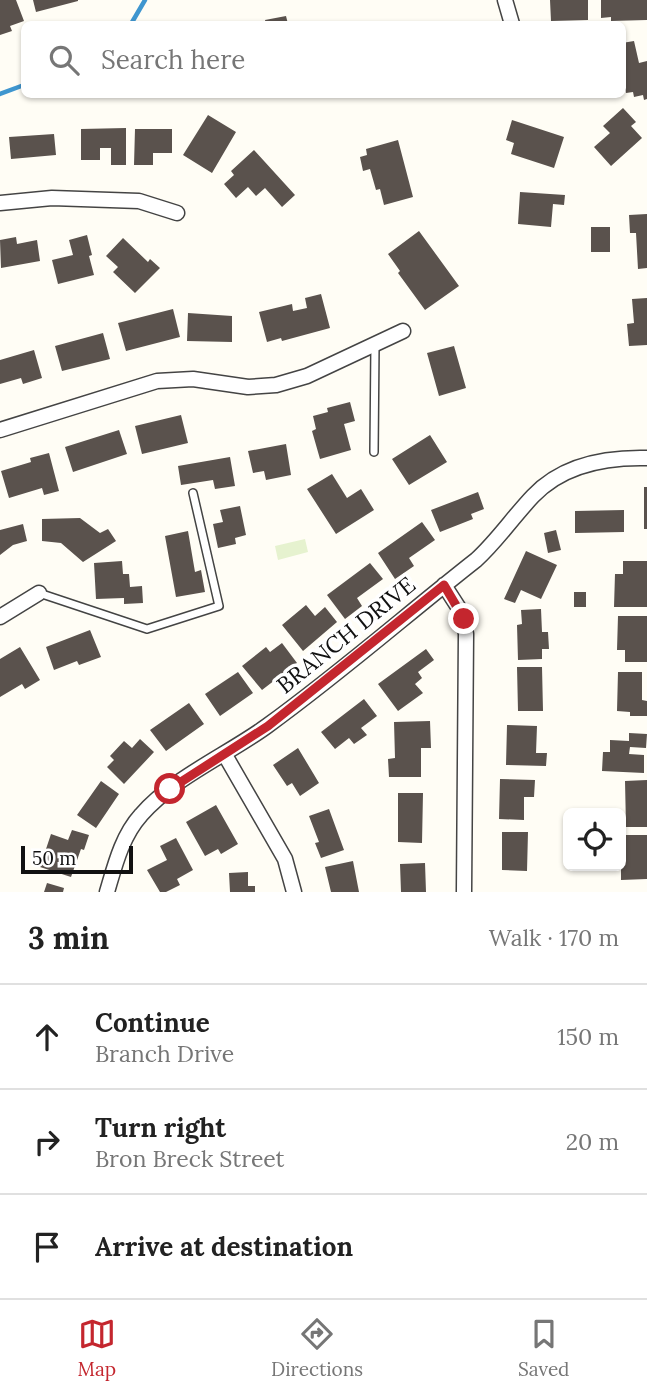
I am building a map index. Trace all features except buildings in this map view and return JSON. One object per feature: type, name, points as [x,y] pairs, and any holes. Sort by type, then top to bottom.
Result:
[{"type":"street","points":[[505,0],[511,21]]},
{"type":"street","points":[[0,203],[38,198],[139,201],[177,213]]},
{"type":"street","points":[[0,430],[157,381],[193,379],[248,387],[276,385],[307,376],[403,331]]},
{"type":"street","name":"BRANCH DRIVE","points":[[107,892],[121,848],[140,816],[170,789],[281,716],[486,551],[532,496],[552,480],[597,461],[626,457],[647,458]]},
{"type":"street","points":[[444,585],[462,613],[466,634],[464,892]]},
{"type":"street","points":[[0,617],[39,593]]},
{"type":"street","points":[[225,755],[285,859],[294,892]]},
{"type":"lane","points":[[374,452],[375,344]]},
{"type":"lane","points":[[39,593],[147,629],[219,606],[193,493]]},
{"type":"green space","points":[[305,539],[308,552],[278,560],[275,546]]},
{"type":"waterway","points":[[133,21],[145,0]]},
{"type":"waterway","points":[[0,94],[21,86]]},
{"type":"route","points":[[170,789],[268,726],[444,585],[464,619]]}]
